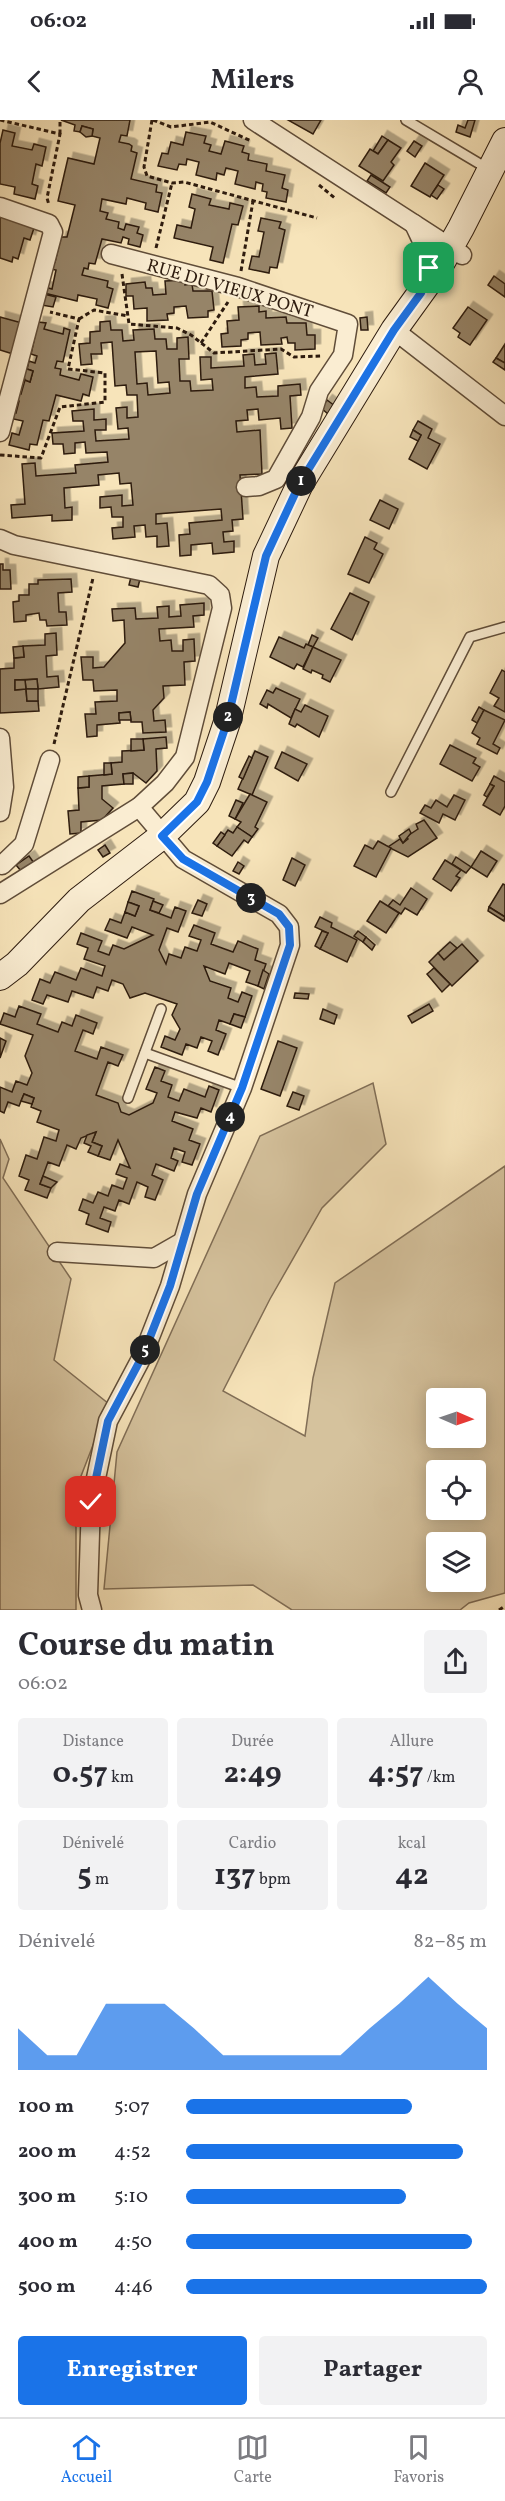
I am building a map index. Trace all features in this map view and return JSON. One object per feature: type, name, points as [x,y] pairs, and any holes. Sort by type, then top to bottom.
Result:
[{"type":"street","points":[[253,120],[456,251]]},
{"type":"street","points":[[421,293],[456,251],[474,234],[505,141]]},
{"type":"street","points":[[0,207],[49,224],[53,232],[0,432]]},
{"type":"street","points":[[0,977],[16,964],[79,900],[162,836],[197,802],[207,782],[227,722],[266,556],[300,483],[350,404],[400,334],[421,293],[429,268],[427,251],[413,223]]},
{"type":"street","points":[[400,334],[432,303],[456,251]]},
{"type":"street","name":"RUE DU VIEUX PONT","points":[[115,255],[238,287],[348,324],[343,355]]},
{"type":"street","points":[[400,334],[505,416]]},
{"type":"street","points":[[246,487],[259,486],[276,479],[311,417],[319,391],[343,355]]},
{"type":"street","points":[[0,539],[14,545],[209,585],[220,595],[222,608],[185,757],[165,783],[139,807],[8,889],[1,863],[24,844],[50,760]]},
{"type":"street","points":[[0,738],[4,787],[0,812]]},
{"type":"street","points":[[92,1610],[88,1594],[91,1502],[108,1421],[143,1355],[170,1286],[197,1194],[242,1088],[290,945],[289,927],[279,914],[183,859],[139,807]]},
{"type":"street","points":[[57,1252],[154,1258],[182,1242]]},
{"type":"lane","points":[[406,120],[494,172]]},
{"type":"lane","points":[[391,792],[470,637],[505,627]]},
{"type":"lane","points":[[128,1098],[161,1009]]},
{"type":"lane","points":[[145,1053],[242,1088]]},
{"type":"path","points":[[0,120],[60,134]]},
{"type":"path","points":[[253,142],[210,122],[171,127],[153,120],[144,172],[147,176],[172,183],[184,182],[317,219]]},
{"type":"path","points":[[47,198],[60,134],[60,123]]},
{"type":"path","points":[[311,178],[336,199]]},
{"type":"path","points":[[152,264],[172,183]]},
{"type":"path","points":[[201,343],[238,287],[253,201]]},
{"type":"path","points":[[115,255],[129,324],[177,328],[214,352],[281,349],[294,357],[343,355]]},
{"type":"path","points":[[34,308],[79,319],[94,310],[128,316]]},
{"type":"path","points":[[0,455],[41,458],[60,407],[105,402],[105,373],[68,369],[79,319]]},
{"type":"path","points":[[50,760],[97,562]]},
{"type":"path","points":[[499,1610],[505,1606]]},
{"type":"shaded area","points":[[373,1083],[386,1144],[322,1208],[270,1299],[223,1391],[305,1436],[313,1378],[335,1283],[505,1166],[505,1593],[469,1603],[460,1610],[292,1610],[253,1585],[104,1589],[117,1452],[260,1136]]},
{"type":"shaded area","points":[[0,1139],[9,1159],[3,1178],[71,1279],[54,1360],[109,1404],[76,1489],[76,1610],[0,1610]]},
{"type":"building","points":[[61,120],[130,120],[127,136],[121,135],[119,142],[129,144],[132,146],[131,151],[137,153],[131,179],[157,185],[156,192],[162,193],[158,212],[145,209],[146,203],[127,198],[126,204],[102,199],[100,211],[108,213],[106,219],[119,222],[118,228],[124,230],[126,224],[139,227],[137,233],[143,235],[140,247],[128,244],[129,239],[123,237],[121,243],[102,239],[95,264],[89,263],[88,269],[84,268],[82,275],[108,281],[107,287],[113,289],[108,308],[96,305],[97,299],[78,295],[77,301],[44,293],[45,287],[52,289],[56,270],[50,269],[52,261],[55,262],[61,237],[67,237],[75,205],[58,201],[68,158],[94,164],[100,138],[92,136],[93,129],[82,126],[80,132],[74,131],[75,125]]},
{"type":"building","points":[[288,120],[321,120],[313,134]]},
{"type":"building","points":[[468,120],[475,120],[470,137],[456,132],[458,125],[465,128]]},
{"type":"building","points":[[82,126],[93,129],[92,136],[86,137],[80,132]]},
{"type":"building","points":[[3,130],[15,133],[12,146],[32,150],[34,144],[46,147],[42,166],[36,164],[32,184],[38,186],[35,199],[14,194],[15,187],[0,184],[0,143]]},
{"type":"building","points":[[186,132],[206,136],[204,143],[211,145],[209,151],[221,154],[225,141],[244,146],[242,152],[249,154],[248,160],[267,164],[266,171],[285,175],[282,188],[288,190],[286,202],[266,198],[267,192],[262,191],[263,184],[256,182],[255,189],[235,184],[238,171],[226,168],[224,175],[217,173],[216,180],[196,175],[199,162],[187,159],[186,165],[179,164],[177,170],[158,166],[162,153],[168,154],[171,142],[183,145]]},
{"type":"building","points":[[382,136],[388,140],[378,154],[373,151]]},
{"type":"building","points":[[388,140],[401,148],[391,162],[394,165],[383,181],[359,166],[370,149],[378,154]]},
{"type":"building","points":[[414,141],[422,146],[415,157],[407,151]]},
{"type":"building","points":[[425,163],[444,175],[430,197],[411,186]]},
{"type":"building","points":[[371,175],[390,187],[386,193],[367,181]]},
{"type":"building","points":[[438,185],[444,189],[437,199],[431,195]]},
{"type":"building","points":[[192,194],[211,199],[209,205],[229,209],[230,203],[243,206],[238,225],[232,224],[223,263],[210,260],[213,247],[174,238],[177,225],[191,228],[195,209],[189,207]]},
{"type":"building","points":[[0,216],[34,228],[30,240],[24,238],[18,259],[13,257],[12,262],[0,258]]},
{"type":"building","points":[[261,218],[281,222],[279,228],[285,230],[277,268],[270,267],[269,273],[249,269],[252,256],[259,257],[264,232],[258,231]]},
{"type":"building","points":[[494,276],[505,284],[505,297],[488,285]]},
{"type":"building","points":[[185,280],[185,285],[192,284],[193,291],[212,291],[214,310],[208,311],[208,317],[188,318],[186,306],[174,307],[174,313],[167,314],[168,320],[147,321],[147,308],[134,309],[133,296],[126,296],[126,284],[145,282],[146,288],[152,288],[153,295],[166,294],[165,281]]},
{"type":"building","points":[[44,294],[56,297],[53,307],[41,305]]},
{"type":"building","points":[[259,306],[259,312],[266,311],[266,318],[286,317],[287,323],[306,323],[307,335],[315,335],[315,349],[295,350],[295,343],[288,343],[287,337],[281,338],[282,344],[261,345],[260,332],[248,333],[248,339],[241,340],[241,346],[222,347],[221,334],[228,333],[227,321],[239,320],[238,307]]},
{"type":"building","points":[[468,307],[487,320],[470,345],[458,337],[460,333],[453,328]]},
{"type":"building","points":[[0,317],[22,323],[13,354],[0,350]]},
{"type":"building","points":[[367,317],[368,330],[361,330],[360,318]]},
{"type":"building","points":[[110,321],[111,330],[122,330],[123,341],[134,340],[133,330],[154,329],[155,339],[166,339],[167,349],[177,349],[177,338],[188,337],[189,359],[179,359],[180,381],[190,381],[191,391],[213,390],[212,379],[201,380],[200,357],[211,357],[211,368],[244,366],[243,355],[254,354],[255,365],[266,364],[265,354],[276,353],[278,374],[245,377],[245,388],[256,387],[257,397],[278,396],[278,386],[300,384],[301,395],[290,396],[292,428],[281,429],[280,418],[259,420],[258,409],[247,410],[248,420],[236,421],[237,432],[260,430],[262,474],[240,475],[243,519],[232,520],[233,531],[223,532],[224,542],[234,541],[234,552],[213,554],[212,543],[191,545],[191,555],[180,556],[179,535],[190,534],[189,523],[222,520],[221,509],[156,514],[156,524],[167,523],[169,546],[157,547],[157,536],[146,537],[145,525],[134,526],[135,537],[113,539],[112,528],[123,527],[123,517],[112,517],[111,507],[100,508],[100,497],[122,495],[122,506],[133,505],[131,483],[120,484],[119,473],[98,475],[99,485],[64,488],[65,508],[72,507],[72,520],[52,521],[52,515],[12,518],[11,505],[25,504],[22,464],[35,463],[36,476],[76,473],[75,465],[108,462],[107,452],[86,453],[85,442],[75,443],[75,453],[64,454],[63,444],[53,444],[52,433],[84,431],[83,421],[73,421],[72,411],[94,409],[94,420],[106,419],[106,430],[95,430],[96,441],[129,439],[128,428],[118,429],[116,408],[127,407],[127,418],[138,417],[137,395],[127,395],[126,385],[115,386],[112,342],[101,343],[102,354],[91,354],[92,364],[81,365],[79,344],[90,343],[90,332],[100,331],[100,322]],"holes":[[[156,351],[158,383],[169,382],[170,393],[148,395],[147,383],[137,384],[135,352]]]},
{"type":"building","points":[[38,322],[46,323],[44,329],[63,334],[64,328],[70,330],[63,362],[57,361],[55,368],[61,369],[60,375],[79,380],[81,374],[93,377],[89,396],[83,394],[81,401],[56,395],[49,421],[43,420],[37,445],[30,444],[29,450],[9,445],[12,433],[19,435],[23,421],[9,418],[10,411],[16,413],[19,401],[13,400],[15,392],[21,394],[25,380],[30,382],[33,371],[27,369],[29,361],[35,363],[37,356],[31,354]]},
{"type":"building","points":[[505,344],[505,363],[496,358]]},
{"type":"building","points":[[496,358],[505,363],[505,370],[493,362]]},
{"type":"building","points":[[27,369],[33,371],[30,382],[25,380],[23,374]]},
{"type":"building","points":[[327,400],[335,406],[328,414],[321,408]]},
{"type":"building","points":[[418,421],[432,429],[428,438],[440,444],[427,469],[409,459],[421,435],[413,430]]},
{"type":"building","points":[[413,430],[421,435],[418,441],[410,437]]},
{"type":"building","points":[[380,500],[398,509],[389,529],[370,520]]},
{"type":"building","points":[[365,537],[377,543],[374,549],[383,554],[369,583],[348,574]]},
{"type":"building","points":[[0,564],[3,564],[3,570],[10,570],[11,589],[0,589]]},
{"type":"building","points":[[131,577],[140,579],[138,587],[129,585]]},
{"type":"building","points":[[71,579],[72,592],[58,593],[59,612],[66,612],[67,625],[47,626],[46,620],[40,620],[39,613],[26,615],[26,621],[14,622],[13,602],[19,601],[19,595],[29,595],[29,584],[38,584],[38,580]]},
{"type":"building","points":[[350,593],[369,602],[352,640],[331,629]]},
{"type":"building","points":[[204,603],[204,615],[193,616],[194,627],[159,629],[160,641],[171,640],[172,651],[183,651],[183,640],[194,639],[195,661],[184,662],[185,685],[163,686],[164,698],[153,710],[154,721],[165,720],[166,732],[143,733],[142,722],[131,722],[130,712],[119,713],[120,723],[97,725],[97,736],[87,737],[85,714],[96,714],[95,702],[117,701],[117,690],[94,691],[93,680],[83,680],[81,657],[93,657],[93,668],[104,667],[125,643],[124,620],[113,621],[112,609],[135,608],[136,619],[158,618],[157,607],[169,606],[169,617],[181,616],[180,605]]},
{"type":"building","points":[[56,633],[57,655],[46,656],[47,677],[58,676],[59,687],[38,689],[37,679],[15,680],[15,690],[26,689],[27,701],[38,701],[39,711],[0,713],[0,669],[14,668],[14,658],[24,657],[23,646],[45,645],[45,634]]},
{"type":"building","points":[[312,635],[318,638],[313,647],[308,645]]},
{"type":"building","points":[[279,637],[304,648],[306,644],[313,647],[303,667],[297,664],[294,669],[270,657]]},
{"type":"building","points":[[23,646],[24,657],[14,658],[13,647]]},
{"type":"building","points":[[313,647],[341,660],[330,682],[322,678],[323,675],[303,669]]},
{"type":"building","points":[[502,670],[505,672],[505,712],[494,706],[499,698],[490,693]]},
{"type":"building","points":[[37,679],[38,689],[26,689],[25,680]]},
{"type":"building","points":[[15,680],[25,680],[26,689],[15,690]]},
{"type":"building","points":[[276,688],[300,699],[291,718],[268,704],[267,708],[260,704],[267,690],[273,693]]},
{"type":"building","points":[[26,689],[38,689],[38,701],[27,701]]},
{"type":"building","points":[[305,705],[328,716],[319,737],[297,724],[295,727],[289,724],[295,709],[301,712]]},
{"type":"building","points":[[479,707],[484,710],[477,723],[472,720]]},
{"type":"building","points":[[484,710],[505,720],[493,744],[500,748],[497,754],[477,744],[480,738],[472,733]]},
{"type":"building","points":[[130,712],[131,720],[119,720],[119,713]]},
{"type":"building","points":[[166,737],[167,748],[156,749],[157,771],[146,783],[133,773],[123,774],[124,784],[102,786],[102,799],[113,808],[102,820],[81,822],[81,833],[70,834],[68,811],[79,810],[78,788],[89,787],[89,776],[112,774],[111,763],[122,762],[122,751],[144,750],[143,739]]},
{"type":"building","points":[[131,739],[143,739],[144,750],[131,751]]},
{"type":"building","points":[[450,745],[476,758],[473,763],[480,767],[472,781],[440,764]]},
{"type":"building","points":[[255,751],[268,757],[252,795],[238,789]]},
{"type":"building","points":[[282,752],[307,764],[298,781],[275,768]]},
{"type":"building","points":[[249,756],[252,758],[243,779],[239,777]]},
{"type":"building","points":[[104,763],[111,763],[112,774],[104,775]]},
{"type":"building","points":[[133,773],[133,784],[124,784],[123,774]]},
{"type":"building","points":[[89,776],[89,787],[78,788],[78,777]]},
{"type":"building","points":[[494,776],[505,782],[505,806],[500,815],[483,805],[494,786],[490,784]]},
{"type":"building","points":[[490,784],[494,786],[487,797],[484,795]]},
{"type":"building","points":[[250,794],[267,802],[255,827],[258,829],[252,837],[237,827],[241,822],[235,819]]},
{"type":"building","points":[[454,795],[465,800],[455,820],[443,814],[439,823],[420,813],[425,805],[431,808],[436,800],[447,807]]},
{"type":"building","points":[[236,800],[243,803],[235,819],[229,816]]},
{"type":"building","points":[[424,820],[437,838],[408,857],[388,847],[400,839],[403,843],[408,839],[406,837],[418,829],[416,824]]},
{"type":"building","points":[[237,827],[252,837],[248,843],[244,840],[232,856],[217,846],[228,830],[233,833]]},
{"type":"building","points":[[409,829],[411,833],[403,843],[399,836]]},
{"type":"building","points":[[221,832],[225,835],[217,846],[213,843]]},
{"type":"building","points":[[378,841],[391,848],[376,877],[354,866],[365,845],[373,849]]},
{"type":"building","points":[[105,845],[110,853],[103,857],[98,850]]},
{"type":"building","points":[[481,851],[497,861],[487,877],[471,867]]},
{"type":"building","points":[[29,856],[34,863],[21,871],[16,865]]},
{"type":"building","points":[[456,857],[471,867],[466,873],[452,864]]},
{"type":"building","points":[[292,858],[305,865],[295,886],[283,880]]},
{"type":"building","points":[[445,860],[461,870],[456,876],[460,878],[451,891],[433,879]]},
{"type":"building","points":[[238,862],[244,866],[239,874],[233,871]]},
{"type":"building","points":[[503,884],[505,885],[505,917],[489,907]]},
{"type":"building","points":[[411,888],[427,899],[417,915],[405,908],[401,914],[388,906],[393,900],[400,905]]},
{"type":"building","points":[[132,891],[154,899],[150,910],[171,918],[175,907],[186,911],[178,932],[167,928],[159,950],[166,964],[169,954],[181,958],[185,947],[197,951],[201,940],[189,936],[194,925],[215,933],[211,944],[233,952],[238,941],[258,949],[255,960],[266,964],[258,986],[246,982],[250,971],[229,963],[225,974],[204,966],[210,981],[231,988],[228,998],[238,1002],[242,992],[252,996],[245,1017],[234,1014],[230,1024],[219,1020],[216,1030],[226,1034],[218,1055],[208,1051],[212,1041],[201,1037],[197,1048],[186,1044],[182,1055],[161,1047],[165,1036],[175,1040],[180,1029],[172,1015],[177,1004],[145,993],[130,998],[123,984],[112,980],[108,991],[97,987],[93,998],[72,991],[68,1002],[47,995],[43,1004],[32,1000],[40,979],[50,983],[55,972],[76,980],[81,968],[102,976],[105,966],[84,959],[88,948],[77,944],[81,933],[102,941],[98,951],[109,955],[113,945],[124,949],[153,935],[132,927],[127,938],[105,930],[110,919],[121,923],[125,912],[135,916],[139,906],[128,902]]},
{"type":"building","points":[[198,900],[207,904],[202,916],[192,913]]},
{"type":"building","points":[[153,901],[163,905],[159,913],[150,910]]},
{"type":"building","points":[[380,901],[399,913],[386,933],[367,921]]},
{"type":"building","points":[[128,902],[139,906],[135,916],[125,912]]},
{"type":"building","points":[[489,907],[505,917],[504,921],[488,911]]},
{"type":"building","points":[[320,917],[332,923],[331,927],[357,940],[347,962],[320,949],[328,933],[315,927]]},
{"type":"building","points":[[322,931],[328,933],[320,949],[315,946]]},
{"type":"building","points":[[358,931],[366,937],[363,942],[354,936]]},
{"type":"building","points":[[366,937],[375,945],[372,950],[363,942]]},
{"type":"building","points":[[450,942],[457,948],[444,960],[438,953]]},
{"type":"building","points":[[462,944],[478,961],[452,986],[429,962],[438,953],[444,960]]},
{"type":"building","points":[[434,968],[450,984],[442,992],[427,974]]},
{"type":"building","points":[[263,970],[269,974],[264,989],[258,986]]},
{"type":"building","points":[[295,993],[309,994],[308,999],[294,998]]},
{"type":"building","points":[[429,1004],[433,1011],[412,1023],[408,1016]]},
{"type":"building","points":[[19,1006],[41,1014],[37,1024],[58,1032],[62,1022],[72,1026],[76,1015],[97,1023],[93,1034],[83,1030],[75,1051],[97,1059],[101,1047],[123,1055],[118,1066],[108,1062],[96,1095],[118,1103],[121,1112],[129,1115],[153,1103],[157,1093],[146,1089],[155,1067],[165,1071],[161,1081],[172,1085],[168,1097],[179,1101],[184,1089],[205,1097],[209,1086],[219,1090],[211,1112],[201,1108],[197,1118],[175,1112],[172,1121],[193,1129],[189,1140],[200,1144],[192,1165],[182,1162],[185,1152],[174,1148],[171,1158],[178,1161],[174,1171],[156,1164],[152,1175],[163,1180],[155,1200],[145,1197],[148,1187],[137,1182],[129,1204],[119,1200],[115,1211],[104,1207],[100,1218],[111,1222],[108,1232],[86,1224],[89,1214],[79,1210],[83,1199],[93,1203],[98,1192],[108,1196],[112,1185],[123,1189],[127,1178],[116,1174],[120,1164],[130,1168],[118,1140],[110,1160],[98,1156],[102,1146],[92,1142],[96,1132],[81,1138],[76,1149],[67,1145],[59,1166],[48,1162],[40,1184],[51,1188],[47,1198],[25,1190],[29,1180],[19,1176],[26,1155],[37,1159],[44,1137],[56,1141],[59,1130],[37,1122],[41,1111],[31,1107],[34,1098],[24,1094],[19,1106],[8,1102],[4,1113],[0,1111],[0,1087],[12,1092],[16,1081],[27,1085],[32,1073],[25,1056],[33,1035],[0,1024],[4,1013],[15,1017]]},
{"type":"building","points":[[323,1009],[337,1015],[334,1024],[320,1019]]},
{"type":"building","points":[[234,1014],[245,1017],[241,1028],[230,1024]]},
{"type":"building","points":[[0,1038],[6,1041],[0,1058]]},
{"type":"building","points":[[278,1041],[297,1048],[280,1096],[261,1089]]},
{"type":"building","points":[[293,1092],[304,1096],[299,1110],[287,1106]]},
{"type":"building","points":[[24,1094],[34,1098],[32,1104],[21,1101]]},
{"type":"building","points":[[96,1132],[92,1142],[102,1146],[98,1156],[88,1152],[91,1146],[84,1143],[87,1135]]},
{"type":"building","points":[[43,1176],[57,1182],[51,1188],[40,1184]]},
{"type":"route","points":[[91,1502],[108,1421],[143,1355],[170,1286],[197,1194],[242,1088],[290,945],[289,927],[279,914],[183,859],[162,836],[197,802],[207,782],[227,722],[266,556],[300,483],[394,330],[421,293],[429,268]]}]
